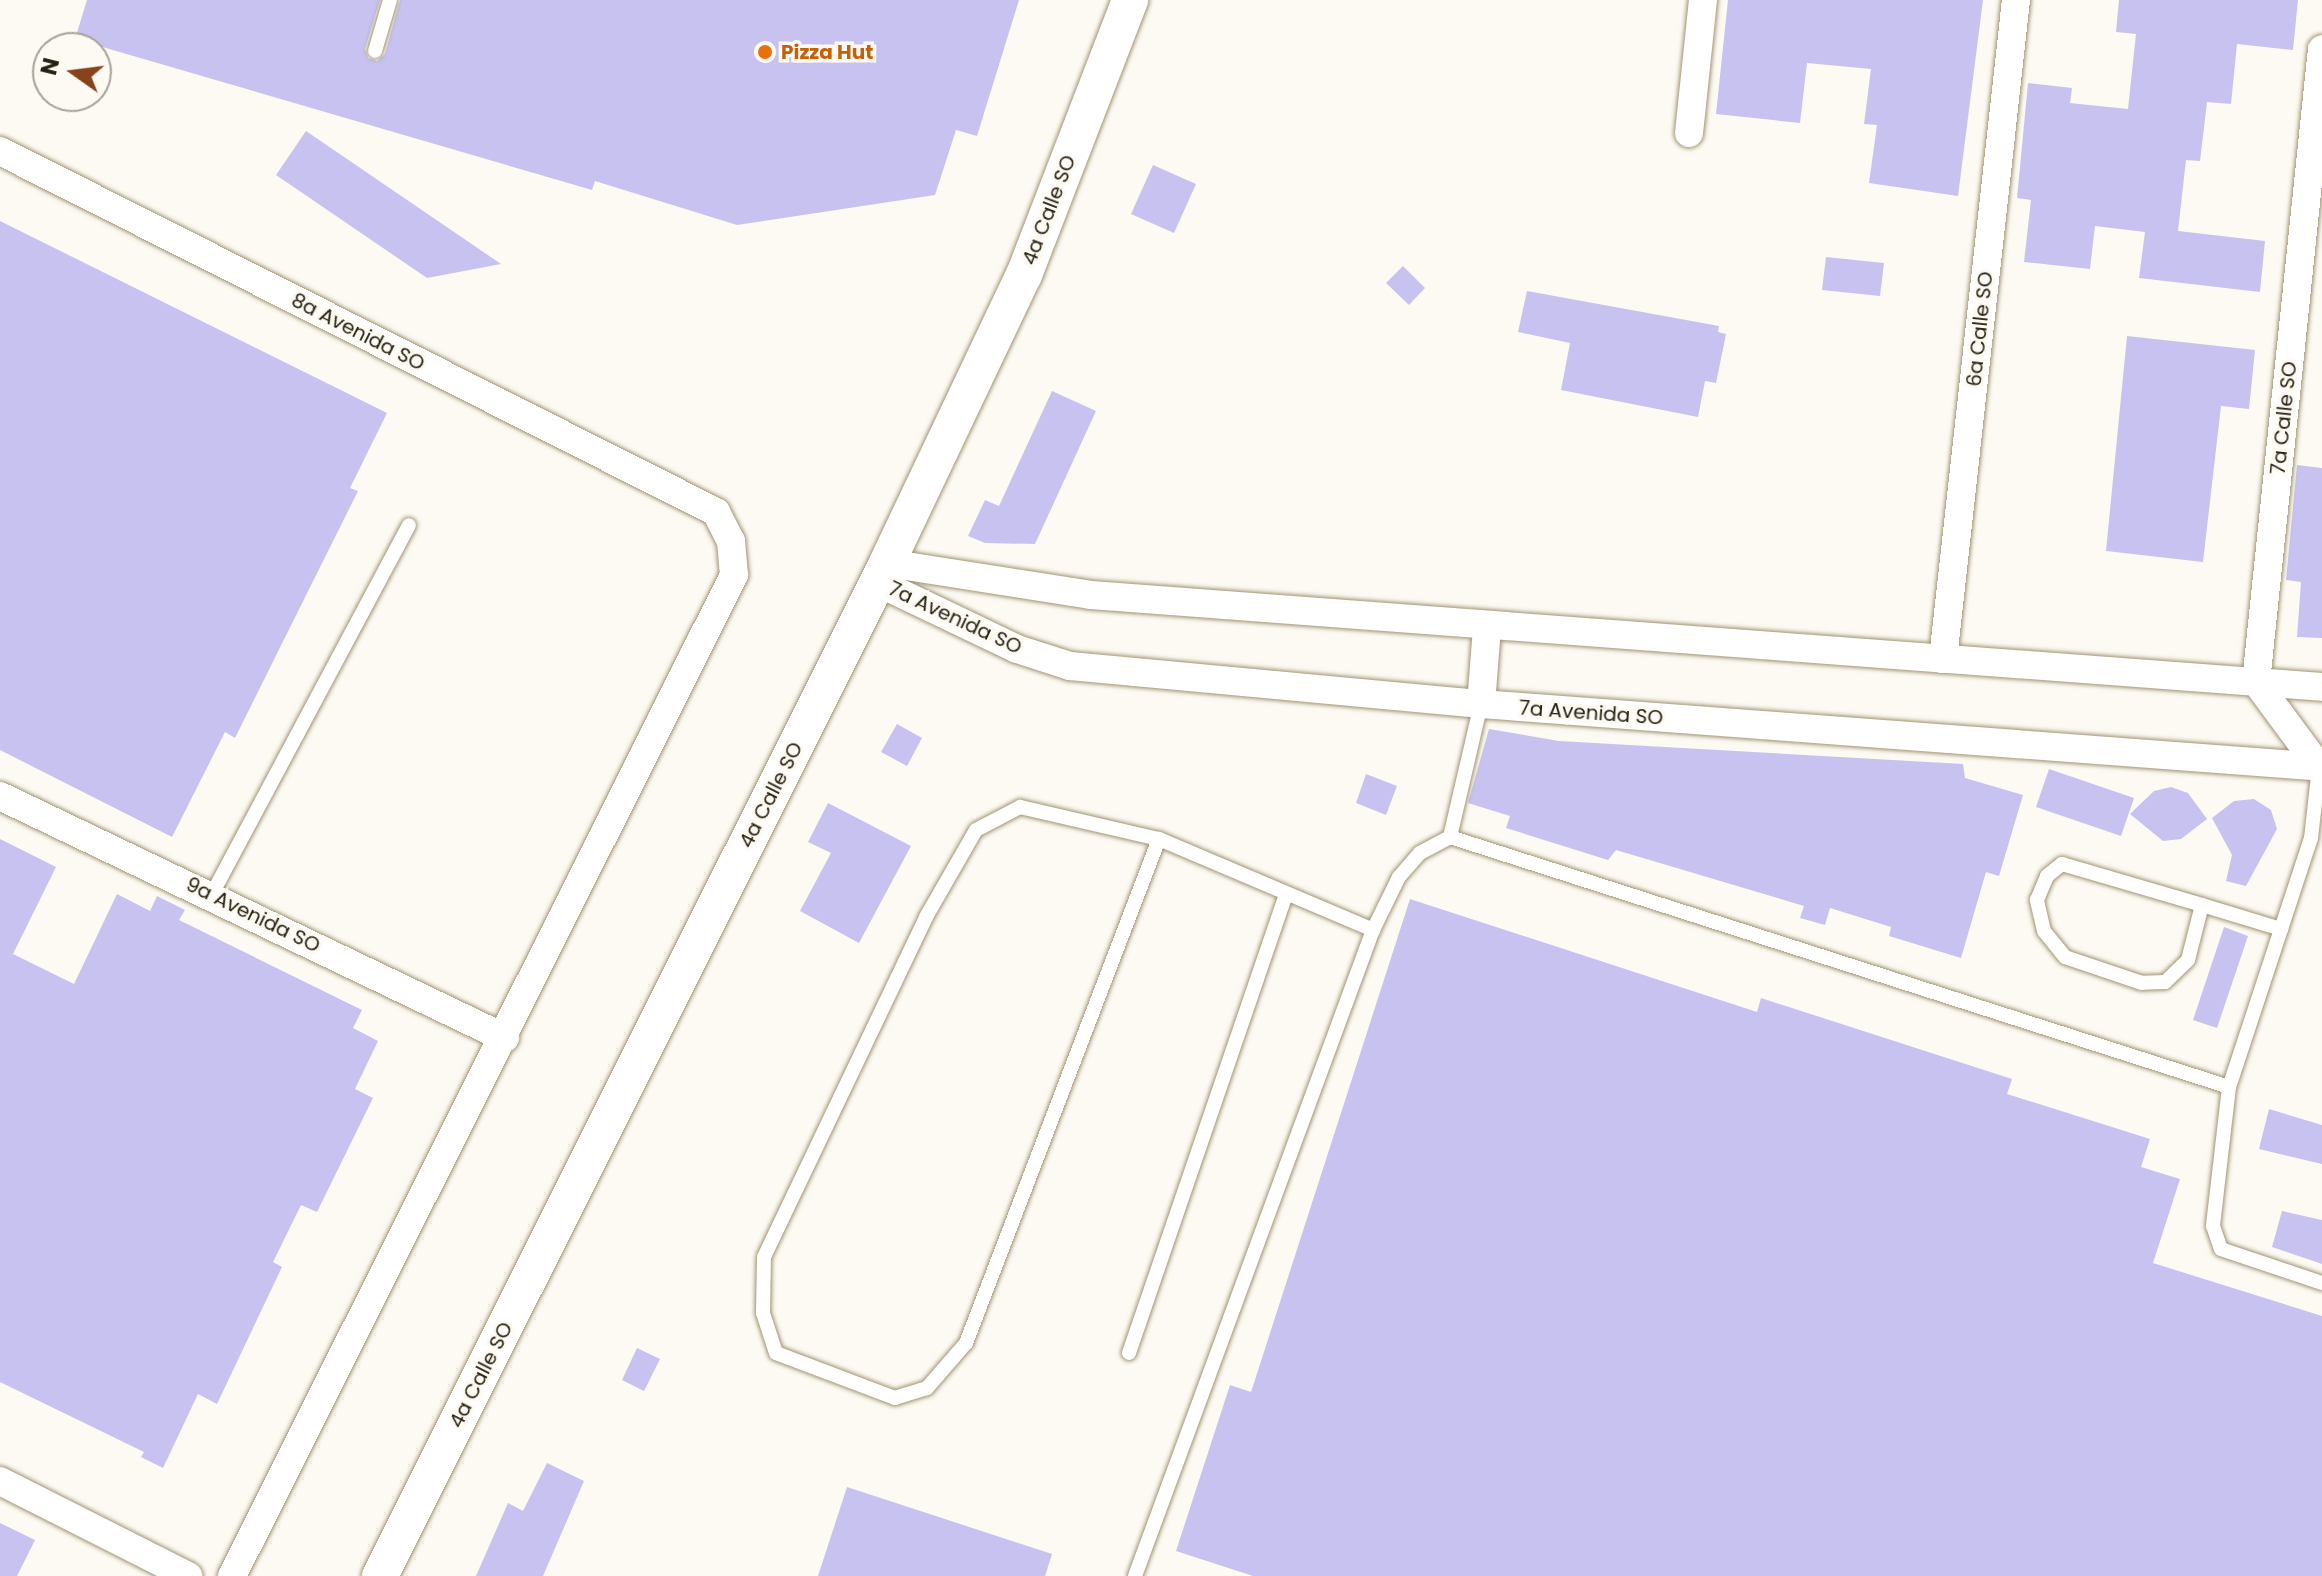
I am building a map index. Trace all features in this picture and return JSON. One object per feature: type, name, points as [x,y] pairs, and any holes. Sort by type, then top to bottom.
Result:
[{"type":"street","name":"4a Calle SO","points":[[380,1576],[882,573],[1024,275],[1130,0]]},
{"type":"street","points":[[1689,133],[1703,0]]},
{"type":"street","name":"6a Calle SO","points":[[1943,659],[2016,0]]},
{"type":"street","name":"7a Calle SO","points":[[2256,682],[2322,49]]},
{"type":"street","name":"8a Avenida SO","points":[[0,151],[716,512],[731,541],[734,575],[505,1038]]},
{"type":"street","name":"7a Avenida SO","points":[[882,573],[1091,595],[1487,628],[2322,687]]},
{"type":"street","name":"7a Avenida SO","points":[[882,573],[1017,649],[1070,666],[1481,704],[2320,767]]},
{"type":"street","points":[[1481,704],[1487,628]]},
{"type":"street","points":[[2256,682],[2320,767]]},
{"type":"street","name":"9a Avenida SO","points":[[0,796],[212,894],[505,1038]]},
{"type":"street","points":[[232,1576],[505,1038]]},
{"type":"street","points":[[0,1481],[188,1576]]},
{"type":"lane","points":[[375,51],[390,0]]},
{"type":"lane","points":[[212,894],[409,525]]},
{"type":"lane","points":[[1450,837],[1481,704]]},
{"type":"lane","points":[[2320,767],[2316,839],[2281,929],[2229,1087],[2213,1215],[2221,1249],[2322,1283]]},
{"type":"lane","points":[[1159,839],[966,1343],[927,1388],[895,1398],[776,1353],[763,1313],[764,1257],[926,917],[976,830],[1020,807],[1159,839],[1373,930]]},
{"type":"lane","points":[[1135,1576],[1373,930],[1399,877],[1420,853],[1450,837],[2229,1087]]},
{"type":"lane","points":[[2202,905],[2188,960],[2165,982],[2142,983],[2065,957],[2044,931],[2037,900],[2047,876],[2062,864],[2202,905],[2281,929]]},
{"type":"lane","points":[[1129,1353],[1286,895]]},
{"type":"building","points":[[87,0],[380,0],[365,49],[368,58],[377,61],[385,54],[400,0],[1019,0],[977,136],[956,130],[935,195],[737,225],[595,181],[592,190],[112,50],[112,32],[77,32]]},
{"type":"building","points":[[1728,0],[1983,0],[1958,196],[1869,183],[1877,125],[1864,124],[1871,69],[1807,63],[1800,123],[1716,114]]},
{"type":"building","points":[[2119,0],[2298,0],[2293,50],[2237,44],[2231,104],[2207,102],[2200,161],[2186,160],[2178,231],[2265,241],[2260,292],[2139,278],[2145,232],[2095,226],[2090,269],[2024,262],[2031,200],[2017,198],[2028,83],[2072,88],[2070,103],[2128,109],[2136,34],[2116,32]]},
{"type":"building","points":[[306,131],[501,264],[427,278],[276,175]]},
{"type":"building","points":[[1153,165],[1196,184],[1174,233],[1131,214]]},
{"type":"building","points":[[0,221],[387,413],[350,488],[358,491],[235,738],[225,732],[172,837],[0,750]]},
{"type":"building","points":[[1826,257],[1884,263],[1880,296],[1822,290]]},
{"type":"building","points":[[1403,266],[1425,288],[1409,305],[1386,283]]},
{"type":"building","points":[[1527,291],[1719,326],[1718,332],[1726,334],[1716,383],[1705,381],[1698,417],[1561,390],[1570,343],[1518,332]]},
{"type":"building","points":[[2127,336],[2255,350],[2249,409],[2221,406],[2203,562],[2106,551]]},
{"type":"building","points":[[1052,391],[1096,411],[1035,544],[985,543],[968,536],[985,500],[999,506]]},
{"type":"building","points":[[2297,465],[2322,468],[2322,638],[2297,637],[2301,582],[2286,580]]},
{"type":"building","points":[[897,724],[922,738],[907,766],[881,752]]},
{"type":"building","points":[[1489,729],[1559,741],[1963,764],[1965,778],[2023,795],[1999,876],[1986,872],[1961,958],[1889,936],[1891,927],[1830,908],[1825,925],[1800,918],[1804,906],[1616,850],[1608,860],[1506,828],[1510,816],[1468,803]]},
{"type":"building","points":[[2049,769],[2134,798],[2121,836],[2036,807]]},
{"type":"building","points":[[1366,774],[1397,786],[1386,815],[1356,803]]},
{"type":"building","points":[[2171,787],[2188,793],[2207,819],[2181,839],[2163,841],[2130,814],[2154,791]]},
{"type":"building","points":[[2254,799],[2271,810],[2277,829],[2246,886],[2226,881],[2232,855],[2212,818],[2234,801]]},
{"type":"building","points":[[828,803],[911,846],[859,943],[800,911],[831,853],[808,842]]},
{"type":"building","points":[[0,839],[56,867],[13,954],[74,984],[117,894],[150,911],[157,896],[185,910],[179,920],[362,1010],[353,1028],[378,1041],[355,1089],[373,1098],[317,1212],[301,1205],[273,1262],[282,1267],[217,1404],[198,1394],[163,1468],[141,1457],[144,1452],[0,1382]]},
{"type":"building","points":[[1410,899],[1757,1012],[1761,998],[2012,1079],[2007,1094],[2150,1139],[2141,1167],[2180,1179],[2153,1263],[2322,1316],[2322,1576],[1253,1576],[1176,1551],[1230,1385],[1251,1392]]},
{"type":"building","points":[[2224,927],[2248,936],[2217,1028],[2193,1020]]},
{"type":"building","points":[[2269,1109],[2322,1125],[2322,1164],[2259,1149]]},
{"type":"building","points":[[2282,1211],[2322,1220],[2322,1264],[2272,1247]]},
{"type":"building","points":[[637,1348],[660,1359],[644,1391],[622,1380]]},
{"type":"building","points":[[547,1463],[584,1481],[543,1576],[476,1576],[508,1503],[523,1511]]},
{"type":"building","points":[[847,1487],[1052,1554],[1045,1576],[818,1576]]},
{"type":"building","points":[[0,1523],[35,1540],[17,1576],[0,1576]]},
{"type":"place","name":"Pizza Hut","points":[[765,52]]}]
